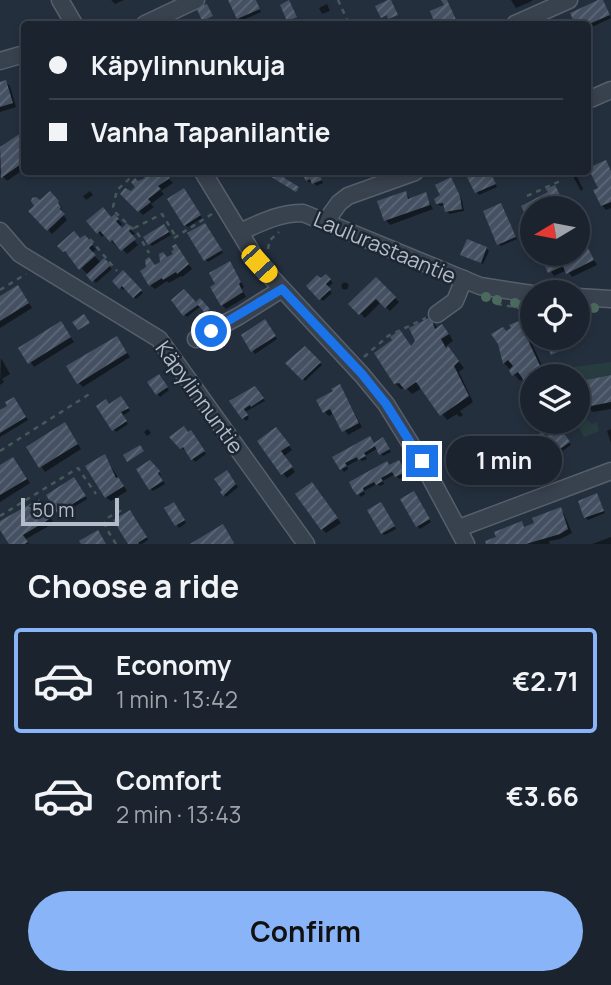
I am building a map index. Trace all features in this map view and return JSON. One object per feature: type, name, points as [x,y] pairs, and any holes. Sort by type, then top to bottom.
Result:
[{"type":"street","points":[[60,0],[72,21]]},
{"type":"street","points":[[151,21],[196,0]]},
{"type":"street","points":[[522,21],[569,0]]},
{"type":"street","points":[[0,61],[21,55]]},
{"type":"street","points":[[591,99],[611,90]]},
{"type":"street","points":[[205,175],[259,264],[362,374],[386,404],[426,468],[466,544]]},
{"type":"street","points":[[326,221],[348,196],[407,175]]},
{"type":"street","name":"Laulurastaantie","points":[[240,232],[273,216],[303,213],[464,279],[498,290],[520,293]]},
{"type":"street","name":"Käpylinnuntie","points":[[0,231],[20,254],[159,339],[306,544]]},
{"type":"street","points":[[437,314],[455,300],[464,279]]},
{"type":"street","points":[[196,339],[282,289]]},
{"type":"street","points":[[590,298],[611,299]]},
{"type":"street","points":[[459,528],[610,476]]},
{"type":"path","points":[[338,0],[348,21]]},
{"type":"path","points":[[134,175],[117,190],[113,207],[134,229],[149,253]]},
{"type":"path","points":[[529,196],[560,181]]},
{"type":"path","points":[[134,229],[162,214],[175,238],[217,210]]},
{"type":"path","points":[[89,239],[117,271]]},
{"type":"path","points":[[0,290],[32,270]]},
{"type":"path","points":[[362,360],[395,332],[437,314]]},
{"type":"path","points":[[0,451],[91,393]]},
{"type":"path","points":[[513,458],[549,469]]},
{"type":"path","points":[[0,516],[78,468],[96,494]]},
{"type":"path","points":[[116,544],[105,522],[120,511],[123,514]]},
{"type":"green space","points":[[611,362],[611,375],[590,379],[590,365]]},
{"type":"green space","points":[[590,422],[597,422],[599,431],[584,437],[582,434],[590,434]]},
{"type":"building","points":[[228,0],[256,0],[260,9],[237,19]]},
{"type":"building","points":[[289,0],[297,17],[287,21],[280,5]]},
{"type":"building","points":[[391,0],[398,15],[388,19],[387,15],[381,18],[375,6]]},
{"type":"building","points":[[441,0],[447,0],[457,21],[434,21],[430,11],[444,5]]},
{"type":"building","points":[[603,0],[610,15],[591,23],[591,21],[574,21],[570,13]]},
{"type":"building","points":[[207,4],[213,16],[202,21],[197,9]]},
{"type":"building","points":[[6,80],[13,103],[0,107],[0,82]]},
{"type":"building","points":[[21,133],[21,164],[1,178],[0,147]]},
{"type":"building","points":[[606,160],[611,171],[611,202],[601,206],[593,190],[598,188],[591,174],[591,167]]},
{"type":"building","points":[[142,175],[167,175],[170,178],[158,186],[161,189],[148,199],[151,202],[138,212],[120,194],[125,188],[131,191],[135,187],[131,182],[135,178],[138,181],[145,178]]},
{"type":"building","points":[[268,175],[280,175],[299,187],[296,192]]},
{"type":"building","points":[[303,175],[320,175],[322,180],[312,184],[310,179],[306,181]]},
{"type":"building","points":[[466,175],[492,175],[496,184],[475,193]]},
{"type":"building","points":[[451,177],[460,196],[462,209],[445,212],[443,203],[436,204],[434,199],[440,195],[435,185]]},
{"type":"building","points":[[555,185],[560,196],[540,196],[548,192],[546,189]]},
{"type":"building","points":[[184,188],[201,215],[184,226],[167,199]]},
{"type":"building","points":[[50,191],[65,214],[47,231],[28,211],[34,206],[32,198],[40,200]]},
{"type":"building","points":[[406,191],[408,199],[426,192],[430,205],[384,221],[377,201]]},
{"type":"building","points":[[501,203],[516,237],[497,245],[483,211]]},
{"type":"building","points":[[103,207],[111,217],[115,214],[119,219],[116,221],[122,228],[127,223],[132,228],[129,231],[136,239],[121,251],[100,231],[97,234],[86,221]]},
{"type":"building","points":[[205,223],[222,250],[204,261],[187,233]]},
{"type":"building","points":[[164,224],[169,232],[148,245],[143,237]]},
{"type":"building","points":[[74,231],[80,238],[85,235],[93,244],[89,248],[96,255],[79,270],[65,251],[57,246]]},
{"type":"building","points":[[467,239],[487,247],[481,263],[460,255]]},
{"type":"building","points":[[176,244],[189,264],[177,274],[176,272],[163,280],[162,278],[149,286],[140,271],[146,267],[145,260],[149,257],[155,265],[160,262],[159,254],[163,252],[167,257],[173,254],[172,246]]},
{"type":"building","points":[[104,258],[111,265],[92,282],[86,275]]},
{"type":"building","points":[[230,261],[243,292],[221,306],[210,287],[215,284],[209,273]]},
{"type":"building","points":[[545,266],[563,266],[548,273]]},
{"type":"building","points":[[563,266],[582,266],[566,274]]},
{"type":"building","points":[[123,270],[142,290],[133,298],[122,286],[119,289],[112,281]]},
{"type":"building","points":[[326,274],[331,279],[326,284],[331,289],[319,300],[306,286],[317,275],[321,278]]},
{"type":"building","points":[[376,277],[396,297],[385,308],[376,299],[359,315],[348,304]]},
{"type":"building","points":[[18,285],[29,303],[0,321],[0,296]]},
{"type":"building","points":[[184,289],[196,302],[200,298],[210,309],[206,314],[198,305],[183,316],[171,300]]},
{"type":"building","points":[[84,314],[90,323],[78,330],[72,322]]},
{"type":"building","points":[[431,317],[435,329],[442,324],[449,334],[441,339],[459,361],[454,366],[469,396],[440,416],[416,382],[405,390],[399,383],[394,384],[374,353],[392,340],[390,337],[400,330],[411,346],[415,341],[409,328]]},
{"type":"building","points":[[265,319],[276,336],[251,352],[241,335]]},
{"type":"building","points":[[61,321],[71,337],[28,364],[18,348]]},
{"type":"building","points":[[519,321],[520,350],[533,350],[539,364],[520,364],[520,375],[518,372],[512,376],[509,370],[513,366],[508,360],[503,364],[498,344],[491,334],[503,327],[506,331],[511,328],[509,325]]},
{"type":"building","points":[[117,336],[127,353],[77,384],[66,366]]},
{"type":"building","points":[[305,346],[321,362],[302,380],[285,363]]},
{"type":"building","points":[[549,350],[562,350],[551,355]]},
{"type":"building","points":[[159,374],[168,387],[156,395],[147,382]]},
{"type":"building","points":[[611,375],[611,402],[590,406],[590,379]]},
{"type":"building","points":[[340,384],[359,423],[342,432],[330,409],[323,413],[316,400]]},
{"type":"building","points":[[255,386],[264,398],[244,409],[248,415],[242,419],[229,401]]},
{"type":"building","points":[[121,396],[129,408],[121,412],[127,421],[112,431],[96,406],[106,399],[109,404]]},
{"type":"building","points":[[14,397],[26,417],[0,433],[0,410],[7,406],[5,402]]},
{"type":"building","points":[[65,422],[78,444],[39,468],[26,447]]},
{"type":"building","points":[[184,426],[188,432],[191,430],[205,451],[191,460],[183,447],[180,449],[169,437]]},
{"type":"building","points":[[276,427],[290,445],[281,451],[293,467],[281,475],[257,441]]},
{"type":"building","points":[[539,434],[546,437],[550,434],[565,434],[570,442],[547,458],[533,438]]},
{"type":"building","points":[[370,436],[374,443],[383,437],[390,449],[379,455],[375,446],[364,453],[366,456],[345,463],[347,466],[340,470],[332,457]]},
{"type":"building","points":[[140,445],[144,451],[127,462],[123,455]]},
{"type":"building","points":[[105,454],[116,478],[118,477],[124,486],[105,498],[85,466]]},
{"type":"building","points":[[13,457],[27,479],[0,495],[0,465]]},
{"type":"building","points":[[150,460],[160,471],[158,473],[163,481],[149,490],[136,469]]},
{"type":"building","points":[[399,460],[406,472],[395,477],[392,472],[381,478],[383,481],[376,485],[374,482],[357,495],[353,490],[349,482],[387,461],[389,465]]},
{"type":"building","points":[[227,470],[236,484],[223,496],[214,479]]},
{"type":"building","points":[[74,477],[86,496],[57,513],[46,495]]},
{"type":"building","points":[[312,482],[338,518],[321,530],[295,494]]},
{"type":"building","points":[[414,491],[430,519],[416,527],[400,499]]},
{"type":"building","points":[[597,493],[604,511],[584,518],[578,501]]},
{"type":"building","points":[[39,499],[51,518],[23,535],[28,542],[25,544],[9,544],[0,530],[0,521]]},
{"type":"building","points":[[174,502],[185,520],[175,526],[164,508]]},
{"type":"building","points":[[381,502],[395,526],[381,534],[367,510]]},
{"type":"building","points":[[561,507],[568,529],[560,534],[526,544],[486,544],[485,541],[496,537],[494,532],[522,521],[524,527],[534,523],[532,518]]},
{"type":"building","points":[[130,510],[147,537],[136,544],[128,544],[113,520]]},
{"type":"building","points":[[223,524],[234,543],[190,544]]},
{"type":"building","points":[[98,530],[106,544],[81,544],[79,541]]},
{"type":"route","points":[[211,331],[282,289],[362,374],[386,404],[422,461]]}]
